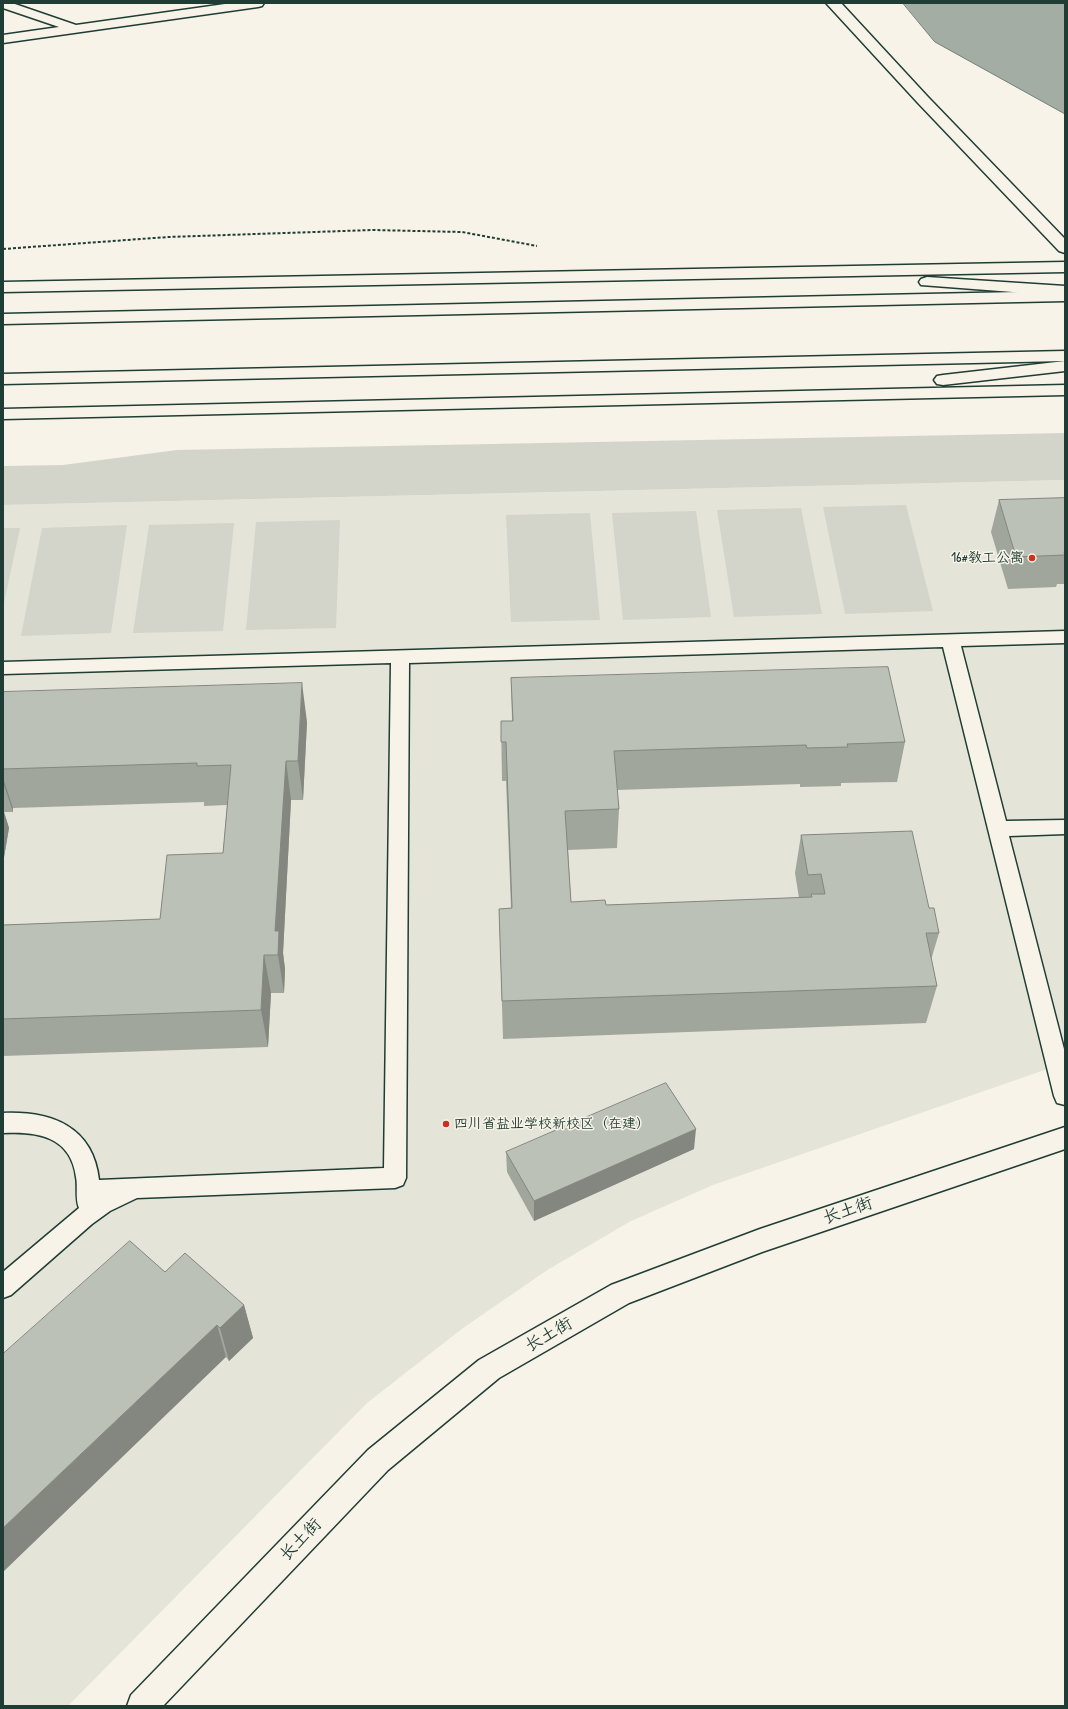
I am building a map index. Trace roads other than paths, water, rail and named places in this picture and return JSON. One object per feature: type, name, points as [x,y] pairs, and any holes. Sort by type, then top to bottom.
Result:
[{"type":"main road","points":[[833,3],[923,100],[1065,248]]},
{"type":"main road","points":[[3,287],[772,271],[1065,267]]},
{"type":"main road","points":[[772,271],[1065,291]]},
{"type":"main road","points":[[3,319],[1065,296]]},
{"type":"main road","points":[[3,379],[1065,356]]},
{"type":"main road","points":[[804,397],[1065,366]]},
{"type":"main road","points":[[3,414],[1065,390]]},
{"type":"main road","name":"长土街","points":[[142,1706],[378,1460],[489,1369],[620,1294],[760,1241],[1065,1138]]},
{"type":"lane","points":[[3,39],[258,3]]},
{"type":"lane","points":[[3,4],[75,29]]},
{"type":"lane","points":[[3,668],[1065,637]]},
{"type":"lane","points":[[950,640],[1065,1096]]},
{"type":"lane","points":[[90,1190],[395,1178],[400,656]]},
{"type":"lane","points":[[998,829],[1065,826]]},
{"type":"lane","points":[[3,1123],[21,1122],[49,1127],[67,1138],[80,1151],[90,1190],[84,1217]]},
{"type":"lane","points":[[3,1287],[84,1217],[102,1204],[122,1194],[141,1188]]},
{"type":"place","name":"16#教工公寓","points":[[1032,558]]},
{"type":"place","name":"四川省盐业学校新校区（在建）","points":[[446,1124]]}]
